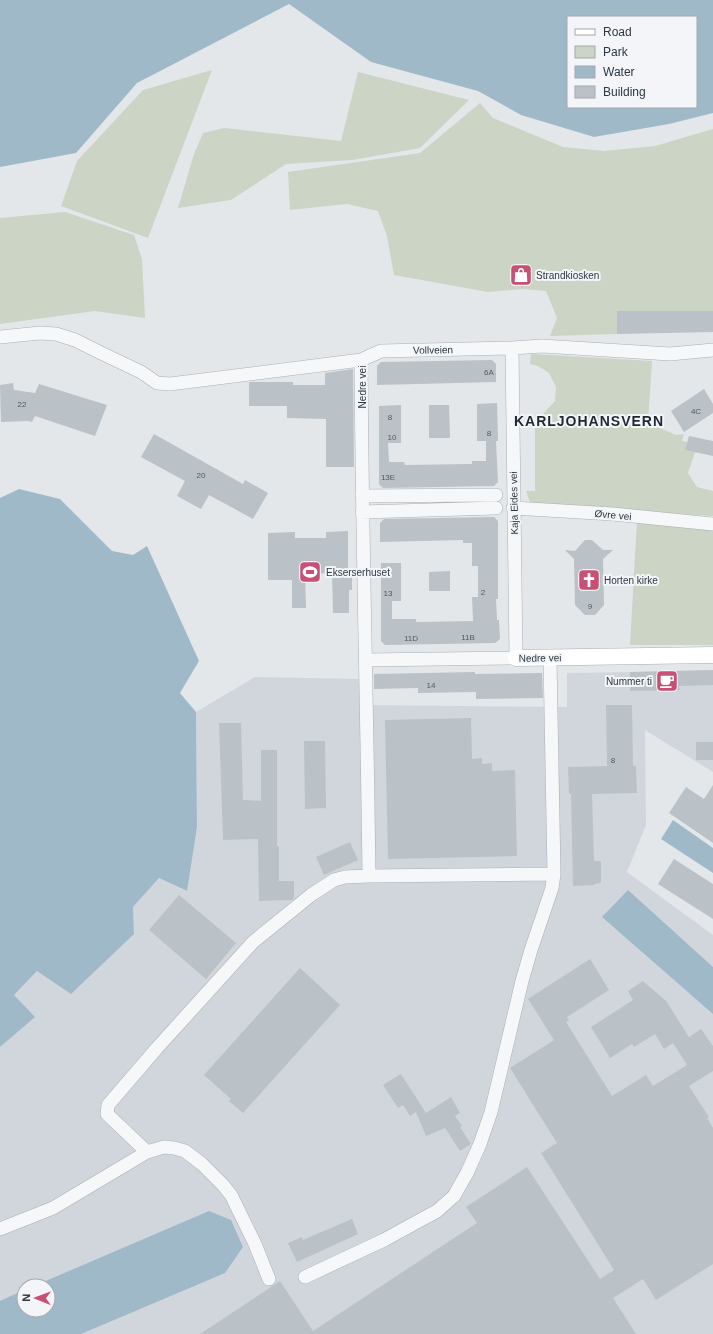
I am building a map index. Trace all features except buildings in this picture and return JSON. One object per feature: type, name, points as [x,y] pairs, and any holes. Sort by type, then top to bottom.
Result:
[{"type":"main road","name":"Nedre vei","points":[[516,658],[713,655]]},
{"type":"street","name":"Vollveien","points":[[0,337],[40,333],[56,334],[141,372],[157,383],[170,384],[362,360],[381,351],[542,346],[670,354],[713,350]]},
{"type":"street","name":"Kaja Eides vei","points":[[512,348],[516,658]]},
{"type":"street","name":"Nedre vei","points":[[362,360],[362,512],[369,876]]},
{"type":"street","points":[[362,496],[496,501],[362,512]]},
{"type":"street","name":"Øvre vei","points":[[514,508],[613,514],[713,524]]},
{"type":"street","name":"Nedre vei","points":[[366,660],[516,658]]},
{"type":"street","points":[[305,1277],[384,1240],[437,1211],[454,1196],[467,1173],[480,1144],[492,1112],[522,981],[552,888],[554,874],[550,658]]},
{"type":"street","points":[[147,1152],[107,1114],[108,1106],[162,1042],[253,942],[311,895],[334,880],[344,877],[554,874]]},
{"type":"street","points":[[0,1229],[53,1208],[147,1152],[164,1147],[174,1148],[185,1151],[202,1164],[231,1195],[255,1244],[269,1279]]},
{"type":"shaded area","points":[[713,671],[713,772],[645,730],[646,825],[627,872],[713,935],[713,1334],[0,1334],[0,1047],[34,1017],[14,995],[37,971],[134,934],[133,907],[159,878],[186,891],[197,827],[196,712],[255,677],[358,679],[363,705],[567,707],[567,673]]},
{"type":"green space","points":[[212,70],[148,238],[61,206],[77,161],[143,90]]},
{"type":"green space","points":[[358,72],[469,100],[420,148],[353,160],[286,164],[231,200],[178,208],[194,154],[203,133],[224,128],[341,141]]},
{"type":"green space","points":[[480,103],[493,118],[563,147],[604,151],[655,146],[713,129],[713,311],[617,311],[617,334],[550,336],[557,318],[546,291],[523,289],[488,292],[394,275],[387,236],[378,211],[347,204],[290,210],[288,172],[420,153]]},
{"type":"green space","points":[[65,212],[134,235],[142,259],[145,318],[95,311],[0,324],[0,218]]},
{"type":"green space","points":[[531,354],[652,361],[648,423],[676,435],[684,434],[682,441],[687,442],[685,450],[695,452],[688,473],[697,487],[713,491],[713,516],[531,505],[526,491],[535,491],[535,414],[543,414],[555,401],[556,387],[549,373],[538,366],[530,364]]},
{"type":"green space","points":[[637,521],[713,529],[713,645],[630,645]]},
{"type":"water","points":[[0,0],[713,0],[713,113],[669,124],[594,137],[521,115],[478,91],[371,62],[289,4],[137,83],[76,153],[0,167]]},
{"type":"water","points":[[19,489],[60,499],[112,551],[133,555],[147,546],[199,661],[180,693],[196,712],[197,827],[187,891],[159,878],[133,907],[134,934],[71,994],[37,971],[14,995],[35,1017],[0,1047],[0,498]]},
{"type":"water","points":[[673,820],[713,848],[713,873],[661,839]]},
{"type":"water","points":[[628,890],[713,967],[713,1014],[602,917]]},
{"type":"water","points":[[209,1211],[231,1220],[243,1247],[225,1273],[81,1334],[0,1334],[0,1301],[16,1294],[16,1318],[56,1318],[56,1278],[53,1278]]},
{"type":"place","name":"Strandkiosken","points":[[521,275]]},
{"type":"place","name":"Ekserserhuset","points":[[310,572]]},
{"type":"place","name":"Horten kirke","points":[[589,580]]},
{"type":"place","name":"Nummer ti","points":[[667,681]]},
{"type":"district","name":"KARLJOHANSVERN","points":[[589,421]]}]
